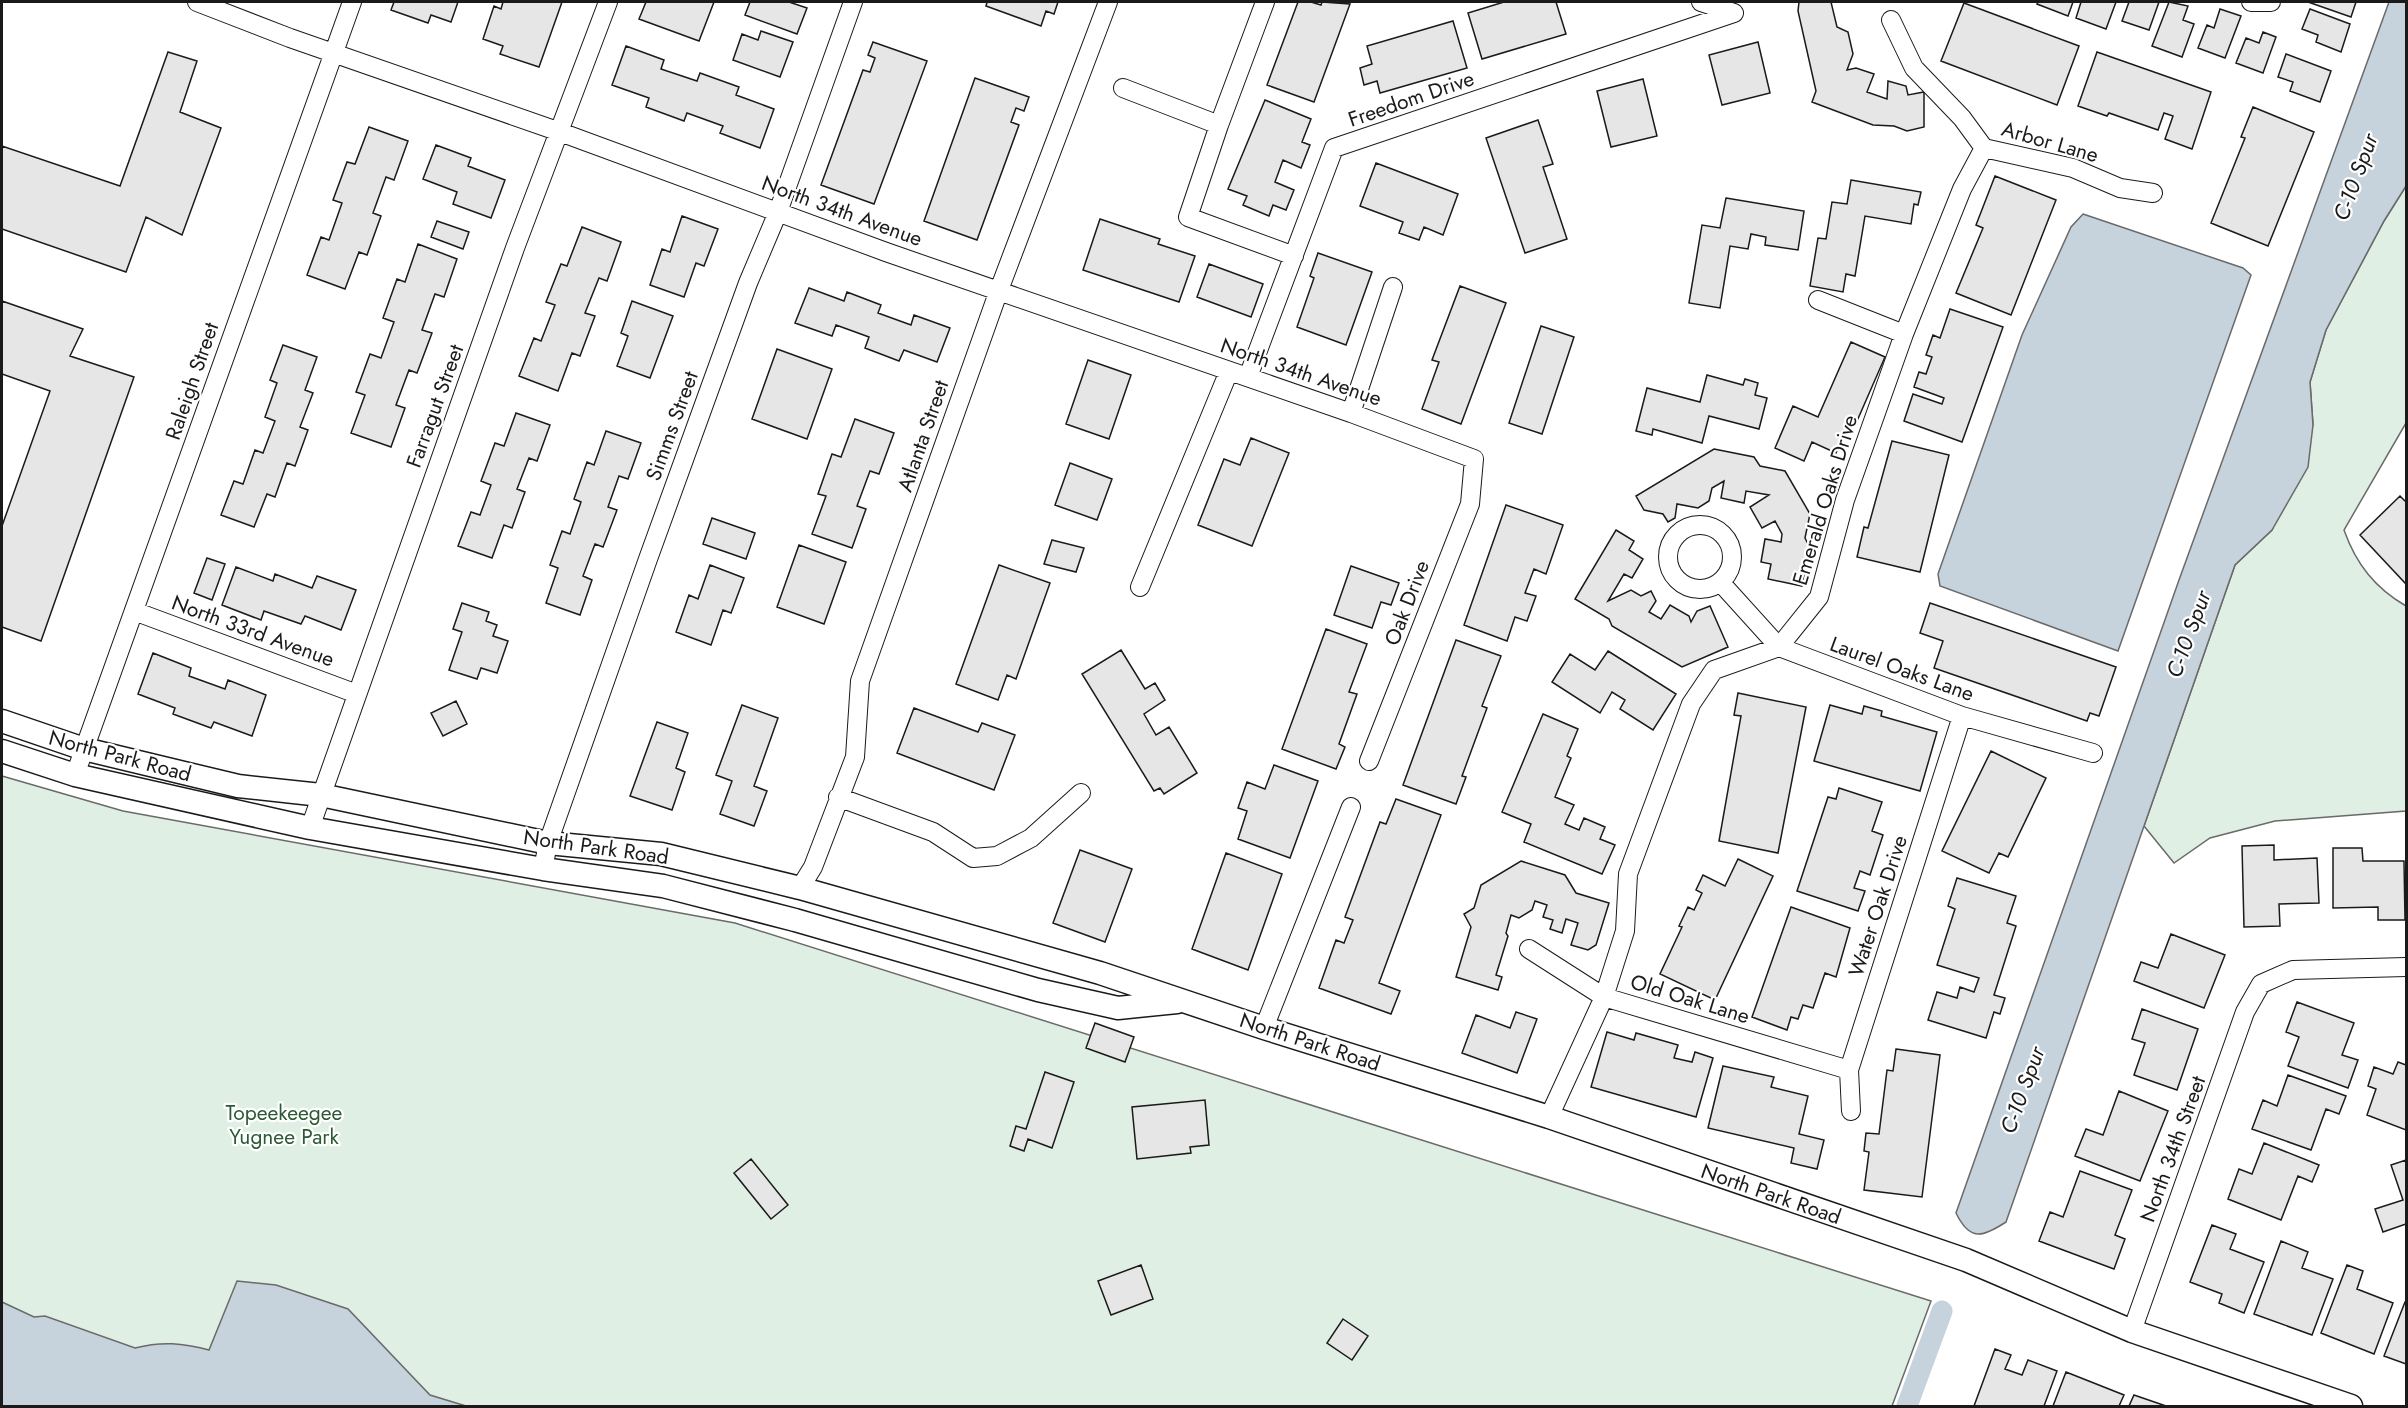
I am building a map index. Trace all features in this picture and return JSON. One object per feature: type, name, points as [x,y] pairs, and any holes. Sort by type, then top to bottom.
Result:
[{"type":"street","name":"North 34th Avenue","points":[[197,2],[778,212],[1351,412],[1474,459]]},
{"type":"street","name":"Raleigh Street","points":[[75,775],[352,2]]},
{"type":"street","name":"Farragut Street","points":[[310,828],[515,248],[608,2]]},
{"type":"street","name":"Simms Street","points":[[543,869],[548,843],[601,688],[744,294],[778,212],[853,2]]},
{"type":"street","name":"Atlanta Street","points":[[800,888],[813,867],[855,757],[860,681],[999,290],[1108,2]]},
{"type":"street","points":[[1265,2],[1219,125],[1188,217],[1294,256]]},
{"type":"street","name":"Freedom Drive","points":[[1248,377],[1334,148],[1734,13],[1701,2]]},
{"type":"street","points":[[2251,2],[2271,2]]},
{"type":"street","name":"Arbor Lane","points":[[1891,20],[1914,68],[1962,118],[1984,148],[2063,165],[2120,188],[2153,193]]},
{"type":"street","points":[[1123,87],[1219,125]]},
{"type":"street","name":"Emerald Oaks Drive","points":[[1779,647],[1820,597],[1845,500],[1904,334],[1962,189],[1984,148]]},
{"type":"street","points":[[1351,412],[1393,287]]},
{"type":"street","points":[[1818,300],[1904,334]]},
{"type":"street","points":[[1140,587],[1229,371]]},
{"type":"street","name":"Oak Drive","points":[[1370,761],[1470,504],[1474,459]]},
{"type":"street","name":"Laurel Oaks Lane","points":[[1721,583],[1779,647],[1962,716],[2093,753]]},
{"type":"street","name":"North 33rd Avenue","points":[[134,611],[357,694]]},
{"type":"street","points":[[1549,1117],[1604,997],[1625,931],[1628,873],[1691,704],[1714,670],[1779,647]]},
{"type":"street","name":"Water Oak Drive","points":[[1851,1111],[1849,1070],[1962,716]]},
{"type":"street","name":"North Park Road","points":[[2,721],[84,749],[238,786],[321,795],[548,843],[661,854],[800,888],[1100,973],[1264,1028],[1549,1117],[1966,1260],[2132,1331],[2350,1407]]},
{"type":"street","name":"North Park Road","points":[[2,751],[75,775],[310,828],[543,869],[663,886],[795,920],[1038,990],[1118,1008],[1185,1001]]},
{"type":"street","points":[[838,797],[933,832],[973,858],[997,856],[1031,838],[1082,793]]},
{"type":"street","points":[[1264,1028],[1351,807]]},
{"type":"street","name":"Old Oak Lane","points":[[1529,949],[1604,997],[1849,1070]]},
{"type":"street","name":"North 34th Street","points":[[2132,1331],[2245,1012],[2261,984],[2293,970],[2406,967]]},
{"type":"green space","points":[[2406,186],[2406,423],[2344,530],[2354,554],[2368,574],[2385,591],[2406,606],[2406,811],[2275,821],[2210,838],[2174,863],[2144,826],[2235,565],[2272,530],[2313,425],[2310,382],[2326,330],[2384,221]]},
{"type":"green space","name":"Topeekeegee Yugnee Park","points":[[2,776],[123,811],[735,923],[1931,1301],[1892,1406],[2,1406]]},
{"type":"water","points":[[2389,2],[2406,2],[2406,186],[2384,221],[2326,330],[2310,382],[2313,425],[2308,467],[2272,530],[2235,565],[2006,1222],[1984,1233],[1972,1233],[1966,1229],[1956,1213],[2179,580]]},
{"type":"water","points":[[2083,214],[2243,268],[2251,275],[2118,651],[1940,586],[1938,574],[2022,335],[2071,227]]},
{"type":"water","points":[[237,1281],[276,1285],[348,1309],[430,1395],[466,1406],[2,1406],[2,1302],[34,1317],[45,1316],[135,1348],[154,1344],[172,1344],[209,1350]]},
{"type":"building","points":[[394,2],[458,2],[451,22],[431,15],[428,23],[391,10]]},
{"type":"building","points":[[503,2],[562,2],[539,67],[500,54],[503,46],[483,39],[494,6],[501,9]]},
{"type":"building","points":[[646,2],[714,2],[699,41],[639,19]]},
{"type":"building","points":[[750,2],[789,2],[807,8],[797,34],[745,15]]},
{"type":"building","points":[[987,2],[1058,2],[1054,14],[1046,11],[1041,26],[986,6]]},
{"type":"building","points":[[1298,2],[1321,5],[1322,2],[1350,4],[1314,102],[1267,85]]},
{"type":"building","points":[[1504,2],[1556,2],[1566,34],[1482,59],[1468,13]]},
{"type":"building","points":[[1799,2],[1831,2],[1837,27],[1848,32],[1853,54],[1847,70],[1856,68],[1874,74],[1867,92],[1887,99],[1888,81],[1906,86],[1908,95],[1924,92],[1924,127],[1907,131],[1894,126],[1873,125],[1812,102],[1816,91],[1798,11]]},
{"type":"building","points":[[2038,2],[2073,2],[2068,16],[2037,4]]},
{"type":"building","points":[[2081,2],[2116,2],[2106,29],[2076,18]]},
{"type":"building","points":[[2129,2],[2159,2],[2149,30],[2122,21]]},
{"type":"building","points":[[2169,2],[2188,6],[2183,20],[2194,24],[2182,57],[2152,46]]},
{"type":"building","points":[[2308,2],[2356,2],[2351,17]]},
{"type":"building","points":[[1964,3],[2079,46],[2057,105],[1941,61]]},
{"type":"building","points":[[2220,9],[2241,16],[2225,58],[2198,48],[2207,25],[2214,28]]},
{"type":"building","points":[[2310,9],[2350,24],[2341,52],[2316,42],[2318,35],[2302,29]]},
{"type":"building","points":[[1453,21],[1467,68],[1380,93],[1377,81],[1364,85],[1360,68],[1372,64],[1367,46]]},
{"type":"building","points":[[761,31],[793,42],[780,77],[733,60],[742,34],[758,40]]},
{"type":"building","points":[[2263,32],[2276,37],[2263,73],[2236,63],[2246,38],[2259,43]]},
{"type":"building","points":[[873,42],[927,61],[874,204],[821,185],[863,70],[870,72],[875,58],[868,55]]},
{"type":"building","points":[[1758,42],[1770,93],[1722,105],[1709,55]]},
{"type":"building","points":[[626,46],[664,60],[661,69],[697,81],[700,73],[739,87],[736,95],[774,109],[760,148],[720,133],[723,126],[687,113],[684,121],[646,107],[649,98],[612,85]]},
{"type":"building","points":[[168,52],[197,61],[180,112],[221,128],[182,235],[146,217],[126,272],[2,229],[2,146],[120,186]]},
{"type":"building","points":[[2097,52],[2211,92],[2192,149],[2165,139],[2173,116],[2164,113],[2158,130],[2109,113],[2107,116],[2078,106]]},
{"type":"building","points":[[2286,54],[2331,71],[2320,102],[2290,91],[2293,82],[2278,77]]},
{"type":"building","points":[[975,78],[1029,97],[1024,111],[1016,108],[1011,122],[1019,125],[977,240],[924,221]]},
{"type":"building","points":[[1643,79],[1657,136],[1611,147],[1597,91]]},
{"type":"building","points":[[1265,100],[1311,119],[1302,142],[1310,145],[1301,168],[1283,160],[1275,182],[1294,190],[1286,210],[1273,205],[1269,216],[1243,205],[1247,196],[1228,189]]},
{"type":"building","points":[[2253,107],[2314,132],[2268,246],[2211,223],[2245,138],[2241,137]]},
{"type":"building","points":[[1538,120],[1553,164],[1543,167],[1567,239],[1525,253],[1486,138]]},
{"type":"building","points":[[369,127],[408,141],[394,180],[386,177],[373,213],[381,216],[367,255],[359,252],[345,289],[307,275],[321,237],[329,240],[342,203],[333,200],[347,162],[355,164]]},
{"type":"building","points":[[436,145],[471,158],[468,166],[505,180],[491,218],[453,204],[457,192],[423,179]]},
{"type":"building","points":[[1376,163],[1458,194],[1443,235],[1424,227],[1419,240],[1399,233],[1403,222],[1360,206]]},
{"type":"building","points":[[1995,176],[2056,200],[2011,315],[1956,293],[1983,228],[1976,225]]},
{"type":"building","points":[[1851,180],[1921,192],[1918,205],[1914,204],[1911,224],[1865,216],[1855,276],[1846,274],[1843,292],[1810,286],[1818,238],[1826,239],[1832,202],[1847,204]]},
{"type":"building","points":[[1726,198],[1804,211],[1798,250],[1765,245],[1766,237],[1751,234],[1748,249],[1730,246],[1720,308],[1689,303],[1702,225],[1720,228]]},
{"type":"building","points":[[682,216],[718,229],[704,266],[696,263],[684,297],[650,285],[662,249],[670,252]]},
{"type":"building","points":[[1100,219],[1160,239],[1158,244],[1195,256],[1179,302],[1083,270]]},
{"type":"building","points":[[437,221],[469,232],[463,249],[431,237]]},
{"type":"building","points":[[582,227],[621,242],[607,281],[599,278],[585,313],[595,316],[580,356],[572,353],[558,391],[519,376],[534,338],[541,341],[555,305],[546,302],[561,264],[567,266]]},
{"type":"building","points":[[418,244],[457,259],[444,297],[435,294],[422,330],[432,333],[417,373],[409,370],[396,405],[405,408],[391,447],[351,433],[365,395],[356,392],[370,354],[381,358],[394,322],[383,318],[397,279],[405,282]]},
{"type":"building","points":[[1318,253],[1372,272],[1346,345],[1297,327],[1314,278],[1310,276]]},
{"type":"building","points":[[1209,264],[1263,284],[1251,317],[1197,297]]},
{"type":"building","points":[[1460,286],[1506,303],[1461,424],[1422,409],[1439,362],[1432,360]]},
{"type":"building","points":[[809,288],[844,301],[847,292],[881,305],[878,313],[911,325],[914,315],[950,328],[937,362],[904,350],[899,361],[865,348],[869,337],[836,325],[832,336],[795,323]]},
{"type":"building","points":[[2,301],[83,329],[70,356],[134,377],[41,641],[2,627],[2,526],[50,391],[2,374]]},
{"type":"building","points":[[632,301],[673,316],[650,378],[617,366],[628,336],[621,333]]},
{"type":"building","points":[[1950,309],[2003,327],[1962,442],[1904,421],[1913,394],[1942,404],[1944,398],[1914,387],[1919,372],[1926,374],[1932,357],[1926,355],[1933,335],[1940,338]]},
{"type":"building","points":[[1541,326],[1574,337],[1542,434],[1509,423]]},
{"type":"building","points":[[1851,342],[1885,357],[1857,421],[1851,418],[1836,453],[1812,442],[1804,461],[1775,448],[1793,406],[1818,417]]},
{"type":"building","points":[[283,345],[317,357],[305,390],[313,393],[300,427],[308,430],[295,466],[287,463],[275,497],[267,494],[254,527],[221,515],[234,481],[243,484],[255,450],[263,453],[275,421],[265,417],[277,383],[270,380]]},
{"type":"building","points":[[777,349],[832,369],[807,439],[752,419]]},
{"type":"building","points":[[1088,360],[1131,375],[1109,439],[1066,424]]},
{"type":"building","points":[[1707,375],[1743,385],[1745,379],[1758,383],[1755,395],[1767,398],[1759,429],[1709,416],[1702,443],[1653,429],[1652,435],[1636,431],[1647,388],[1700,402]]},
{"type":"building","points":[[516,413],[550,425],[537,461],[529,458],[517,489],[525,492],[512,528],[504,525],[492,558],[458,546],[471,512],[480,515],[491,485],[481,481],[495,443],[504,446]]},
{"type":"building","points":[[855,419],[894,433],[879,474],[870,471],[857,506],[866,509],[852,548],[812,534],[826,496],[818,494],[832,454],[841,457]]},
{"type":"building","points":[[606,431],[641,443],[628,479],[619,476],[608,507],[617,510],[603,547],[595,544],[583,576],[592,580],[580,615],[546,603],[558,568],[550,565],[562,531],[570,534],[581,502],[574,499],[587,462],[594,465]]},
{"type":"building","points":[[1251,438],[1289,453],[1252,546],[1198,525],[1224,459],[1240,465]]},
{"type":"building","points":[[1892,441],[1949,455],[1920,572],[1857,557],[1864,527],[1868,528]]},
{"type":"building","points":[[1714,449],[1754,457],[1760,466],[1785,471],[1810,514],[1805,538],[1809,546],[1802,586],[1768,579],[1771,564],[1761,562],[1765,539],[1781,542],[1782,534],[1775,521],[1762,528],[1750,507],[1769,495],[1746,491],[1744,503],[1721,498],[1724,481],[1712,488],[1709,501],[1698,508],[1677,504],[1675,518],[1668,522],[1663,514],[1644,510],[1636,496]]},
{"type":"building","points":[[1070,463],[1112,479],[1097,520],[1055,505]]},
{"type":"building","points":[[2400,496],[2406,502],[2406,584],[2360,535]]},
{"type":"building","points":[[1506,505],[1563,525],[1546,574],[1534,569],[1525,593],[1536,596],[1527,621],[1515,617],[1507,641],[1464,625]]},
{"type":"building","points":[[712,518],[755,533],[746,559],[703,544]]},
{"type":"building","points":[[1616,530],[1634,541],[1629,550],[1643,559],[1632,578],[1624,574],[1608,601],[1631,590],[1641,596],[1651,591],[1656,601],[1649,612],[1661,619],[1670,605],[1689,616],[1691,622],[1697,611],[1710,606],[1728,647],[1682,667],[1612,626],[1609,619],[1575,599]]},
{"type":"building","points":[[1052,540],[1084,548],[1076,572],[1044,564]]},
{"type":"building","points":[[799,545],[846,562],[824,624],[777,607]]},
{"type":"building","points":[[207,558],[225,564],[212,600],[194,593]]},
{"type":"building","points":[[710,565],[744,578],[731,613],[723,610],[711,645],[676,632],[689,595],[698,599]]},
{"type":"building","points":[[999,565],[1050,583],[1016,679],[1007,675],[998,700],[956,684]]},
{"type":"building","points":[[1351,566],[1399,583],[1391,605],[1381,602],[1372,628],[1334,615]]},
{"type":"building","points":[[236,567],[273,581],[275,574],[312,588],[317,576],[356,590],[341,630],[305,616],[301,624],[264,611],[261,620],[222,605]]},
{"type":"building","points":[[462,603],[489,612],[486,621],[497,625],[493,636],[508,641],[497,673],[481,668],[477,679],[449,670],[462,632],[453,629]]},
{"type":"building","points":[[1930,603],[2116,667],[2099,716],[2090,713],[2087,721],[1934,668],[1943,641],[1920,633]]},
{"type":"building","points":[[1326,629],[1367,644],[1349,692],[1357,694],[1339,744],[1345,747],[1336,769],[1282,749]]},
{"type":"building","points":[[1456,640],[1501,656],[1482,706],[1487,708],[1462,776],[1466,777],[1456,804],[1403,785]]},
{"type":"building","points":[[1121,650],[1145,689],[1155,683],[1165,700],[1144,714],[1156,735],[1169,727],[1197,773],[1164,794],[1160,788],[1154,791],[1082,674]]},
{"type":"building","points":[[1608,651],[1676,694],[1653,730],[1620,709],[1625,700],[1612,692],[1600,713],[1552,682],[1570,654],[1595,670]]},
{"type":"building","points":[[153,653],[191,668],[189,676],[225,689],[228,680],[266,695],[252,736],[214,722],[211,728],[173,714],[175,708],[138,694]]},
{"type":"building","points":[[1738,693],[1806,707],[1778,853],[1719,841],[1741,716],[1734,715]]},
{"type":"building","points":[[456,701],[467,724],[443,736],[431,713]]},
{"type":"building","points":[[742,705],[778,718],[754,786],[767,791],[754,826],[720,814],[732,781],[716,775]]},
{"type":"building","points":[[1830,705],[1862,714],[1864,706],[1882,711],[1881,716],[1937,732],[1920,791],[1814,761]]},
{"type":"building","points":[[914,708],[978,732],[982,723],[1015,735],[994,790],[897,753]]},
{"type":"building","points":[[1543,714],[1578,729],[1567,756],[1571,758],[1555,797],[1574,805],[1565,824],[1579,830],[1584,818],[1605,827],[1600,839],[1615,845],[1602,874],[1524,842],[1531,824],[1502,812]]},
{"type":"building","points":[[657,722],[688,733],[676,768],[685,772],[672,810],[630,796]]},
{"type":"building","points":[[1991,751],[2046,778],[2008,857],[1999,853],[1989,873],[1942,851]]},
{"type":"building","points":[[1274,765],[1318,781],[1290,858],[1238,839],[1247,811],[1238,808],[1247,782],[1265,789]]},
{"type":"building","points":[[1839,788],[1882,802],[1872,831],[1883,835],[1870,875],[1860,871],[1854,888],[1865,891],[1858,911],[1797,891],[1828,797],[1836,799]]},
{"type":"building","points":[[1396,799],[1441,815],[1379,983],[1400,991],[1391,1014],[1319,988],[1336,940],[1344,943],[1353,920],[1345,917],[1380,822],[1386,824]]},
{"type":"building","points":[[2274,845],[2274,860],[2317,858],[2319,903],[2279,904],[2280,926],[2244,927],[2242,846]]},
{"type":"building","points":[[2333,848],[2362,848],[2363,861],[2404,861],[2405,920],[2378,920],[2378,907],[2333,908]]},
{"type":"building","points":[[1080,850],[1132,869],[1105,942],[1053,923]]},
{"type":"building","points":[[1226,853],[1282,874],[1248,970],[1192,949]]},
{"type":"building","points":[[1738,859],[1773,876],[1715,1000],[1660,974],[1682,927],[1679,926],[1688,907],[1694,910],[1702,893],[1696,890],[1703,875],[1725,886]]},
{"type":"building","points":[[1521,861],[1565,875],[1576,893],[1609,903],[1596,945],[1588,950],[1571,945],[1578,923],[1566,919],[1562,933],[1550,929],[1553,920],[1543,917],[1547,905],[1535,901],[1532,910],[1519,918],[1511,915],[1506,933],[1508,936],[1496,975],[1502,977],[1498,990],[1456,977],[1471,927],[1464,914],[1474,908],[1481,885]]},
{"type":"building","points":[[1957,878],[2016,896],[2007,923],[2016,926],[1994,995],[2005,998],[2000,1014],[1994,1012],[1986,1038],[1928,1020],[1937,992],[1957,998],[1960,987],[1974,992],[1979,978],[1937,965],[1955,909],[1948,906]]},
{"type":"building","points":[[1791,907],[1850,928],[1836,977],[1825,973],[1813,1008],[1803,1005],[1798,1019],[1791,1017],[1787,1030],[1752,1017]]},
{"type":"building","points":[[2171,934],[2225,955],[2204,1008],[2134,981],[2141,962],[2158,968]]},
{"type":"building","points":[[2297,1002],[2354,1023],[2342,1055],[2358,1060],[2348,1088],[2288,1066],[2299,1037],[2286,1032]]},
{"type":"building","points":[[2142,1009],[2198,1029],[2177,1090],[2134,1075],[2145,1043],[2132,1039]]},
{"type":"building","points":[[1516,1012],[1537,1019],[1517,1073],[1462,1053],[1476,1015],[1510,1028]]},
{"type":"building","points":[[1095,1023],[1134,1037],[1125,1062],[1086,1048]]},
{"type":"building","points":[[1607,1032],[1634,1040],[1636,1033],[1678,1045],[1674,1058],[1692,1062],[1695,1052],[1713,1058],[1696,1117],[1591,1087]]},
{"type":"building","points":[[1896,1049],[1940,1055],[1922,1197],[1864,1190],[1869,1152],[1864,1151],[1866,1133],[1879,1134],[1887,1070],[1893,1071]]},
{"type":"building","points":[[2398,1062],[2406,1065],[2406,1130],[2367,1115],[2376,1089],[2368,1086],[2374,1067],[2393,1074]]},
{"type":"building","points":[[1723,1066],[1774,1077],[1771,1087],[1808,1096],[1799,1134],[1824,1140],[1817,1169],[1791,1163],[1794,1148],[1708,1128]]},
{"type":"building","points":[[1045,1072],[1074,1082],[1052,1148],[1028,1139],[1024,1151],[1010,1146],[1016,1126],[1026,1129]]},
{"type":"building","points":[[2288,1075],[2346,1096],[2339,1114],[2326,1109],[2311,1150],[2252,1129],[2263,1100],[2277,1106]]},
{"type":"building","points":[[2119,1091],[2168,1111],[2140,1181],[2075,1156],[2086,1129],[2103,1135]]},
{"type":"building","points":[[1205,1100],[1209,1145],[1190,1147],[1191,1153],[1137,1159],[1132,1107]]},
{"type":"building","points":[[2264,1143],[2319,1165],[2312,1182],[2298,1176],[2281,1220],[2228,1199],[2239,1169],[2252,1174]]},
{"type":"building","points":[[751,1159],[788,1205],[771,1219],[734,1173]]},
{"type":"building","points":[[2406,1160],[2406,1224],[2383,1232],[2375,1209],[2403,1200],[2391,1165]]},
{"type":"building","points":[[2080,1171],[2132,1190],[2115,1235],[2125,1239],[2114,1269],[2039,1241],[2050,1212],[2063,1217]]},
{"type":"building","points":[[2212,1225],[2236,1234],[2230,1249],[2264,1262],[2244,1313],[2219,1303],[2222,1294],[2190,1282]]},
{"type":"building","points":[[2281,1241],[2308,1252],[2302,1268],[2333,1279],[2312,1335],[2254,1314]]},
{"type":"building","points":[[1141,1265],[1153,1299],[1111,1315],[1098,1281]]},
{"type":"building","points":[[2347,1265],[2363,1271],[2357,1289],[2393,1303],[2374,1354],[2321,1333]]},
{"type":"building","points":[[2406,1302],[2406,1364],[2384,1356]]},
{"type":"building","points":[[1343,1319],[1368,1336],[1352,1360],[1327,1343]]},
{"type":"building","points":[[1995,1349],[2011,1355],[2005,1369],[2022,1375],[2028,1360],[2057,1371],[2044,1406],[1974,1406]]},
{"type":"building","points":[[2066,1372],[2124,1395],[2119,1406],[2053,1406]]},
{"type":"building","points":[[2134,1395],[2166,1406],[2129,1406]]},
{"type":"waterway","name":"C-10 Spur","points":[[1907,1406],[1942,1311]]}]
